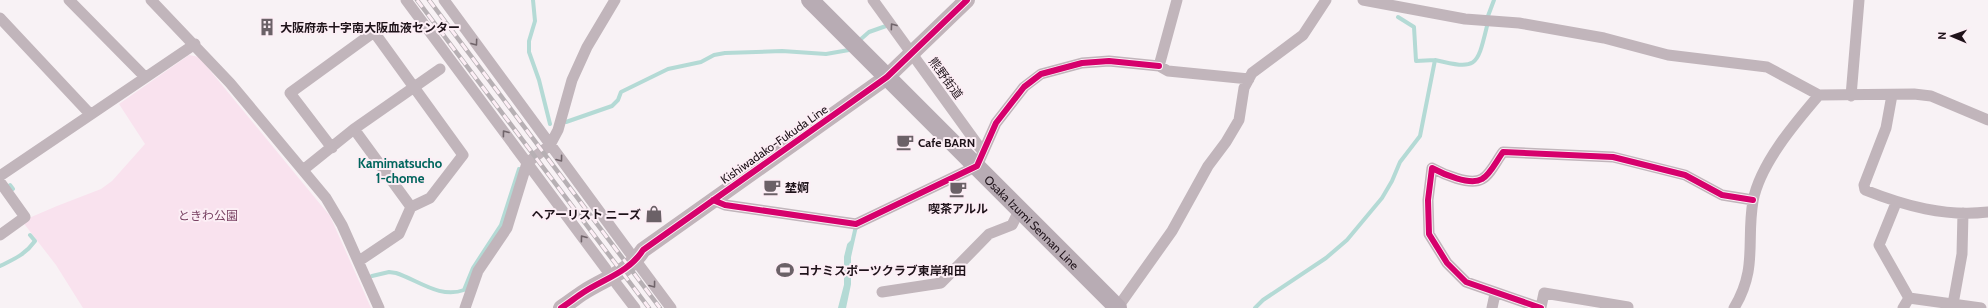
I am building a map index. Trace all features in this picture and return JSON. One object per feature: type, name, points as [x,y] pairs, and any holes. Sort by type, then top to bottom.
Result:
[{"type":"main road","name":"Osaka Izumi Sennan Line","points":[[810,0],[887,77],[980,159],[1020,209],[1118,308]]},
{"type":"street","points":[[69,0],[145,77]]},
{"type":"street","points":[[151,0],[230,83],[332,207],[359,261],[379,308]]},
{"type":"street","points":[[406,0],[635,308]]},
{"type":"street","points":[[444,0],[550,145],[636,255],[671,308]]},
{"type":"street","points":[[465,308],[478,271],[507,228],[527,163],[550,145],[558,130],[572,80],[586,47],[615,0]]},
{"type":"street","name":"熊野街道","points":[[873,0],[912,53],[980,159]]},
{"type":"street","name":"Kishiwadako-Fukuda Line","points":[[561,308],[887,77],[967,0]]},
{"type":"street","points":[[1159,66],[1177,0]]},
{"type":"street","points":[[1118,308],[1172,231],[1208,166],[1226,142],[1239,120],[1244,88],[1252,73],[1303,35],[1326,0]]},
{"type":"street","points":[[1363,0],[1465,19],[1519,23],[1604,38],[1668,55],[1768,67],[1819,96],[1931,96],[1988,120]]},
{"type":"street","points":[[1851,96],[1859,0]]},
{"type":"street","points":[[0,18],[90,114]]},
{"type":"street","points":[[332,148],[290,93],[374,32],[462,154],[430,198],[411,207],[399,234],[359,261]]},
{"type":"street","points":[[0,176],[194,44]]},
{"type":"street","points":[[713,200],[725,205],[856,224],[980,159],[996,123],[1009,104],[1024,87],[1041,74],[1082,63],[1109,61],[1159,66],[1168,71],[1249,79]]},
{"type":"street","points":[[303,170],[354,129],[440,69]]},
{"type":"street","points":[[1892,95],[1886,128],[1864,185],[1865,190],[1896,202],[1920,209],[1963,213],[1988,212]]},
{"type":"street","points":[[1734,308],[1742,295],[1750,272],[1753,200],[1765,168],[1792,126],[1819,96]]},
{"type":"street","points":[[354,129],[411,207]]},
{"type":"street","points":[[1628,307],[1544,293],[1541,307],[1495,294],[1466,282],[1448,263],[1429,234],[1428,200],[1432,168],[1443,174],[1474,182],[1483,179],[1503,152],[1613,157],[1685,175],[1722,195],[1753,200]]},
{"type":"street","points":[[0,182],[25,217],[0,235]]},
{"type":"street","points":[[1896,202],[1879,245],[1909,298]]},
{"type":"street","points":[[882,292],[941,283],[989,234],[1012,225],[1020,209]]},
{"type":"street","points":[[1953,304],[1962,254],[1963,213]]},
{"type":"street","points":[[1492,308],[1495,294]]},
{"type":"street","points":[[1909,298],[1981,308]]},
{"type":"street","points":[[1903,308],[1909,298]]},
{"type":"green space","name":"ときわ公園","points":[[189,55],[199,57],[330,216],[371,308],[83,308],[56,265],[22,221],[101,189],[112,181],[145,144],[119,104]]},
{"type":"waterway","points":[[533,0],[535,21],[529,41],[529,52],[539,80],[550,124]]},
{"type":"waterway","points":[[1488,16],[1494,0]]},
{"type":"waterway","points":[[1398,17],[1414,27],[1416,61],[1435,60]]},
{"type":"waterway","points":[[861,39],[869,32],[886,26]]},
{"type":"waterway","points":[[1255,308],[1263,300],[1326,258],[1347,240],[1382,198],[1392,181],[1400,162],[1420,136],[1435,60],[1459,65],[1473,62],[1481,50],[1487,26]]},
{"type":"waterway","points":[[566,122],[612,106],[618,100],[621,92],[668,69],[701,62],[714,55],[725,53],[782,51],[826,54],[849,50]]},
{"type":"waterway","points":[[372,276],[389,272],[396,273],[429,288],[446,292],[464,290],[473,268],[501,225],[519,169]]},
{"type":"waterway","points":[[10,185],[13,189]]},
{"type":"waterway","points":[[844,308],[849,284],[849,257],[856,226]]},
{"type":"waterway","points":[[0,266],[19,256],[31,246],[35,241],[30,235]]},
{"type":"waterway","points":[[840,308],[846,285],[846,257],[849,245],[852,242]]},
{"type":"railway","points":[[417,0],[649,308]]},
{"type":"railway","points":[[429,0],[660,308]]},
{"type":"cycle path","points":[[561,308],[584,292],[624,269],[631,264],[643,250],[887,77],[967,0]]},
{"type":"cycle path","points":[[713,200],[725,205],[856,224],[977,166],[996,123],[1024,87],[1041,74],[1082,63],[1109,61],[1159,66]]},
{"type":"cycle path","points":[[1541,308],[1466,282],[1447,263],[1429,234],[1428,200],[1432,168],[1457,178],[1477,181],[1488,174],[1503,152],[1613,157],[1685,175],[1722,195],[1753,200]]},
{"type":"place","name":"大阪府赤十字南大阪血液センター","points":[[267,27]]},
{"type":"place","name":"Cafe BARN","points":[[905,142]]},
{"type":"place","name":"埜婀","points":[[772,187]]},
{"type":"place","name":"喫茶アルル","points":[[958,189]]},
{"type":"place","name":"ヘアーリスト ニーズ","points":[[654,214]]},
{"type":"place","name":"コナミスポーツクラブ東岸和田","points":[[785,270]]},
{"type":"district","name":"Kamimatsucho 1-chome","points":[[400,170]]}]
